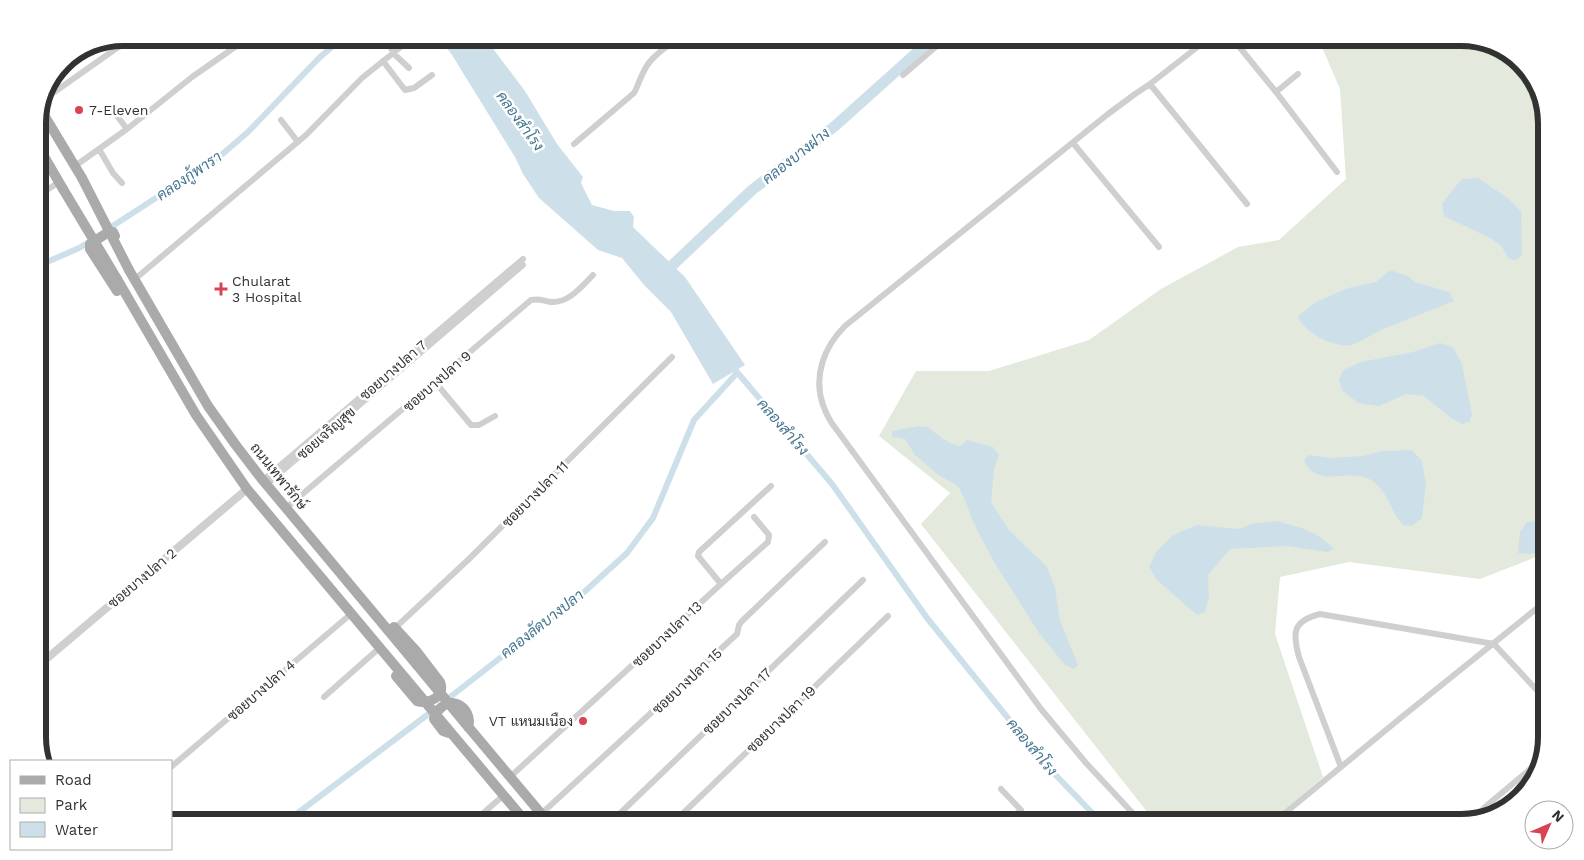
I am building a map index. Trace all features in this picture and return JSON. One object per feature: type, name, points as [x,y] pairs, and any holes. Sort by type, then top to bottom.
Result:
[{"type":"main road","name":"ถนนเทพารักษ์","points":[[46,118],[82,178],[132,276],[208,406],[286,508],[540,814]]},
{"type":"main road","points":[[46,160],[196,415],[247,489],[519,814]]},
{"type":"main road","points":[[125,293],[121,296],[118,293],[90,249],[90,244],[113,232],[134,269],[135,273],[132,276]]},
{"type":"main road","points":[[353,614],[376,651],[417,702],[426,703],[435,699],[441,691],[442,686],[440,682],[417,652],[395,628],[363,600]]},
{"type":"main road","points":[[449,730],[443,731],[434,719],[436,713],[448,702],[459,704],[466,712],[470,721],[466,725]]},
{"type":"street","points":[[75,166],[127,129],[192,77],[237,46]]},
{"type":"street","points":[[390,46],[393,53],[409,68]]},
{"type":"street","points":[[132,276],[298,142],[362,78],[402,46]]},
{"type":"street","points":[[574,144],[634,93],[648,64],[669,46]]},
{"type":"street","points":[[903,75],[937,46]]},
{"type":"street","points":[[1134,814],[1086,763],[1041,709],[831,422],[822,404],[819,383],[820,366],[827,348],[836,334],[845,326],[1000,200],[1199,46]]},
{"type":"street","points":[[1239,46],[1336,172]]},
{"type":"street","points":[[52,93],[119,47]]},
{"type":"street","points":[[383,61],[405,90],[414,88],[432,75]]},
{"type":"street","points":[[1276,92],[1298,74]]},
{"type":"street","points":[[1150,84],[1246,204]]},
{"type":"street","points":[[111,108],[127,129]]},
{"type":"street","points":[[282,120],[298,142]]},
{"type":"street","points":[[1073,143],[1159,247]]},
{"type":"street","points":[[99,149],[113,173],[122,183]]},
{"type":"street","points":[[46,193],[61,186]]},
{"type":"street","name":"ซอยบางปลา 7","points":[[265,482],[523,262]]},
{"type":"street","name":"ซอยบางปลา 9","points":[[286,508],[532,300],[539,298],[551,302],[564,300],[573,295],[593,275]]},
{"type":"street","name":"ซอยบางปลา 11","points":[[395,628],[468,560],[672,357]]},
{"type":"street","points":[[435,382],[471,425],[479,425],[495,416]]},
{"type":"street","points":[[721,584],[698,556],[699,552],[771,486]]},
{"type":"street","name":"ซอยบางปลา 2","points":[[46,659],[247,489]]},
{"type":"street","name":"ซอยบางปลา 13","points":[[510,777],[768,542],[769,535],[754,517]]},
{"type":"street","name":"ซอยบางปลา 15","points":[[540,814],[737,634],[742,621],[825,542]]},
{"type":"street","name":"ซอยบางปลา 17","points":[[619,814],[863,580]]},
{"type":"street","points":[[1284,814],[1538,608]]},
{"type":"street","name":"ซอยบางปลา 4","points":[[172,766],[353,614]]},
{"type":"street","points":[[1341,767],[1294,640],[1297,628],[1306,618],[1320,614],[1494,644],[1538,691]]},
{"type":"street","name":"ซอยบางปลา 19","points":[[682,814],[888,616]]},
{"type":"street","points":[[324,697],[376,651]]},
{"type":"street","points":[[1483,810],[1531,768]]},
{"type":"street","points":[[1001,789],[1021,810],[1017,814]]},
{"type":"street","points":[[482,814],[504,795]]},
{"type":"green space","points":[[1321,46],[1461,46],[1486,50],[1504,59],[1519,72],[1534,98],[1538,118],[1538,556],[1480,579],[1349,562],[1280,577],[1275,634],[1323,777],[1279,814],[1149,814],[921,524],[950,493],[879,436],[916,371],[989,371],[1089,340],[1161,289],[1238,247],[1279,240],[1346,179],[1340,89]]},
{"type":"water","points":[[445,46],[491,46],[525,91],[557,144],[583,177],[581,183],[592,205],[614,211],[630,211],[634,217],[633,227],[685,277],[745,365],[713,384],[671,312],[644,285],[622,258],[598,250],[539,198]]},
{"type":"water","points":[[1478,178],[1509,199],[1521,211],[1522,256],[1515,260],[1509,259],[1502,247],[1492,239],[1444,216],[1442,204],[1462,179]]},
{"type":"water","points":[[1390,270],[1408,276],[1415,282],[1449,292],[1454,301],[1382,330],[1351,345],[1337,344],[1320,338],[1301,322],[1298,316],[1316,302],[1348,288],[1376,282]]},
{"type":"water","points":[[1440,343],[1453,347],[1462,364],[1472,415],[1469,422],[1462,424],[1451,418],[1424,396],[1406,394],[1379,406],[1358,403],[1343,391],[1339,380],[1343,370],[1361,362],[1413,352]]},
{"type":"water","points":[[920,426],[928,427],[952,444],[960,446],[967,440],[993,447],[999,455],[994,469],[991,502],[1008,529],[1047,567],[1055,588],[1060,621],[1078,665],[1074,669],[1065,665],[1039,633],[994,562],[974,524],[958,486],[937,474],[915,455],[905,439],[892,437],[892,431]]},
{"type":"water","points":[[1412,450],[1422,461],[1426,484],[1422,518],[1412,526],[1403,525],[1382,490],[1371,480],[1353,476],[1334,477],[1317,474],[1310,470],[1304,461],[1308,455],[1331,458],[1363,456],[1382,451]]},
{"type":"water","points":[[1276,521],[1300,527],[1314,533],[1334,549],[1328,552],[1286,546],[1230,549],[1208,575],[1209,597],[1205,612],[1197,615],[1157,580],[1149,567],[1156,552],[1173,535],[1197,525],[1239,529],[1251,524]]},
{"type":"water","points":[[1538,521],[1538,552],[1531,554],[1518,553],[1520,532],[1527,522]]},
{"type":"waterway","name":"คลองกู้พารา","points":[[105,231],[219,157],[248,132],[333,46]]},
{"type":"waterway","name":"คลองบางฝาง","points":[[662,275],[752,190],[835,126],[924,46]]},
{"type":"waterway","name":"คลองกู้พารา","points":[[46,262],[91,241]]},
{"type":"waterway","name":"คลองสำโรง","points":[[731,365],[832,484],[927,618],[1045,764],[1093,814]]},
{"type":"waterway","name":"คลองลัดบางปลา","points":[[445,701],[582,594],[627,553],[653,518],[694,420],[737,373]]},
{"type":"waterway","name":"คลองลัดบางปลา","points":[[297,814],[435,709]]},
{"type":"place","name":"7-Eleven","points":[[79,110]]},
{"type":"place","name":"Chularat 3 Hospital","points":[[221,289]]},
{"type":"place","name":"VT แหนมเนือง","points":[[583,721]]}]
